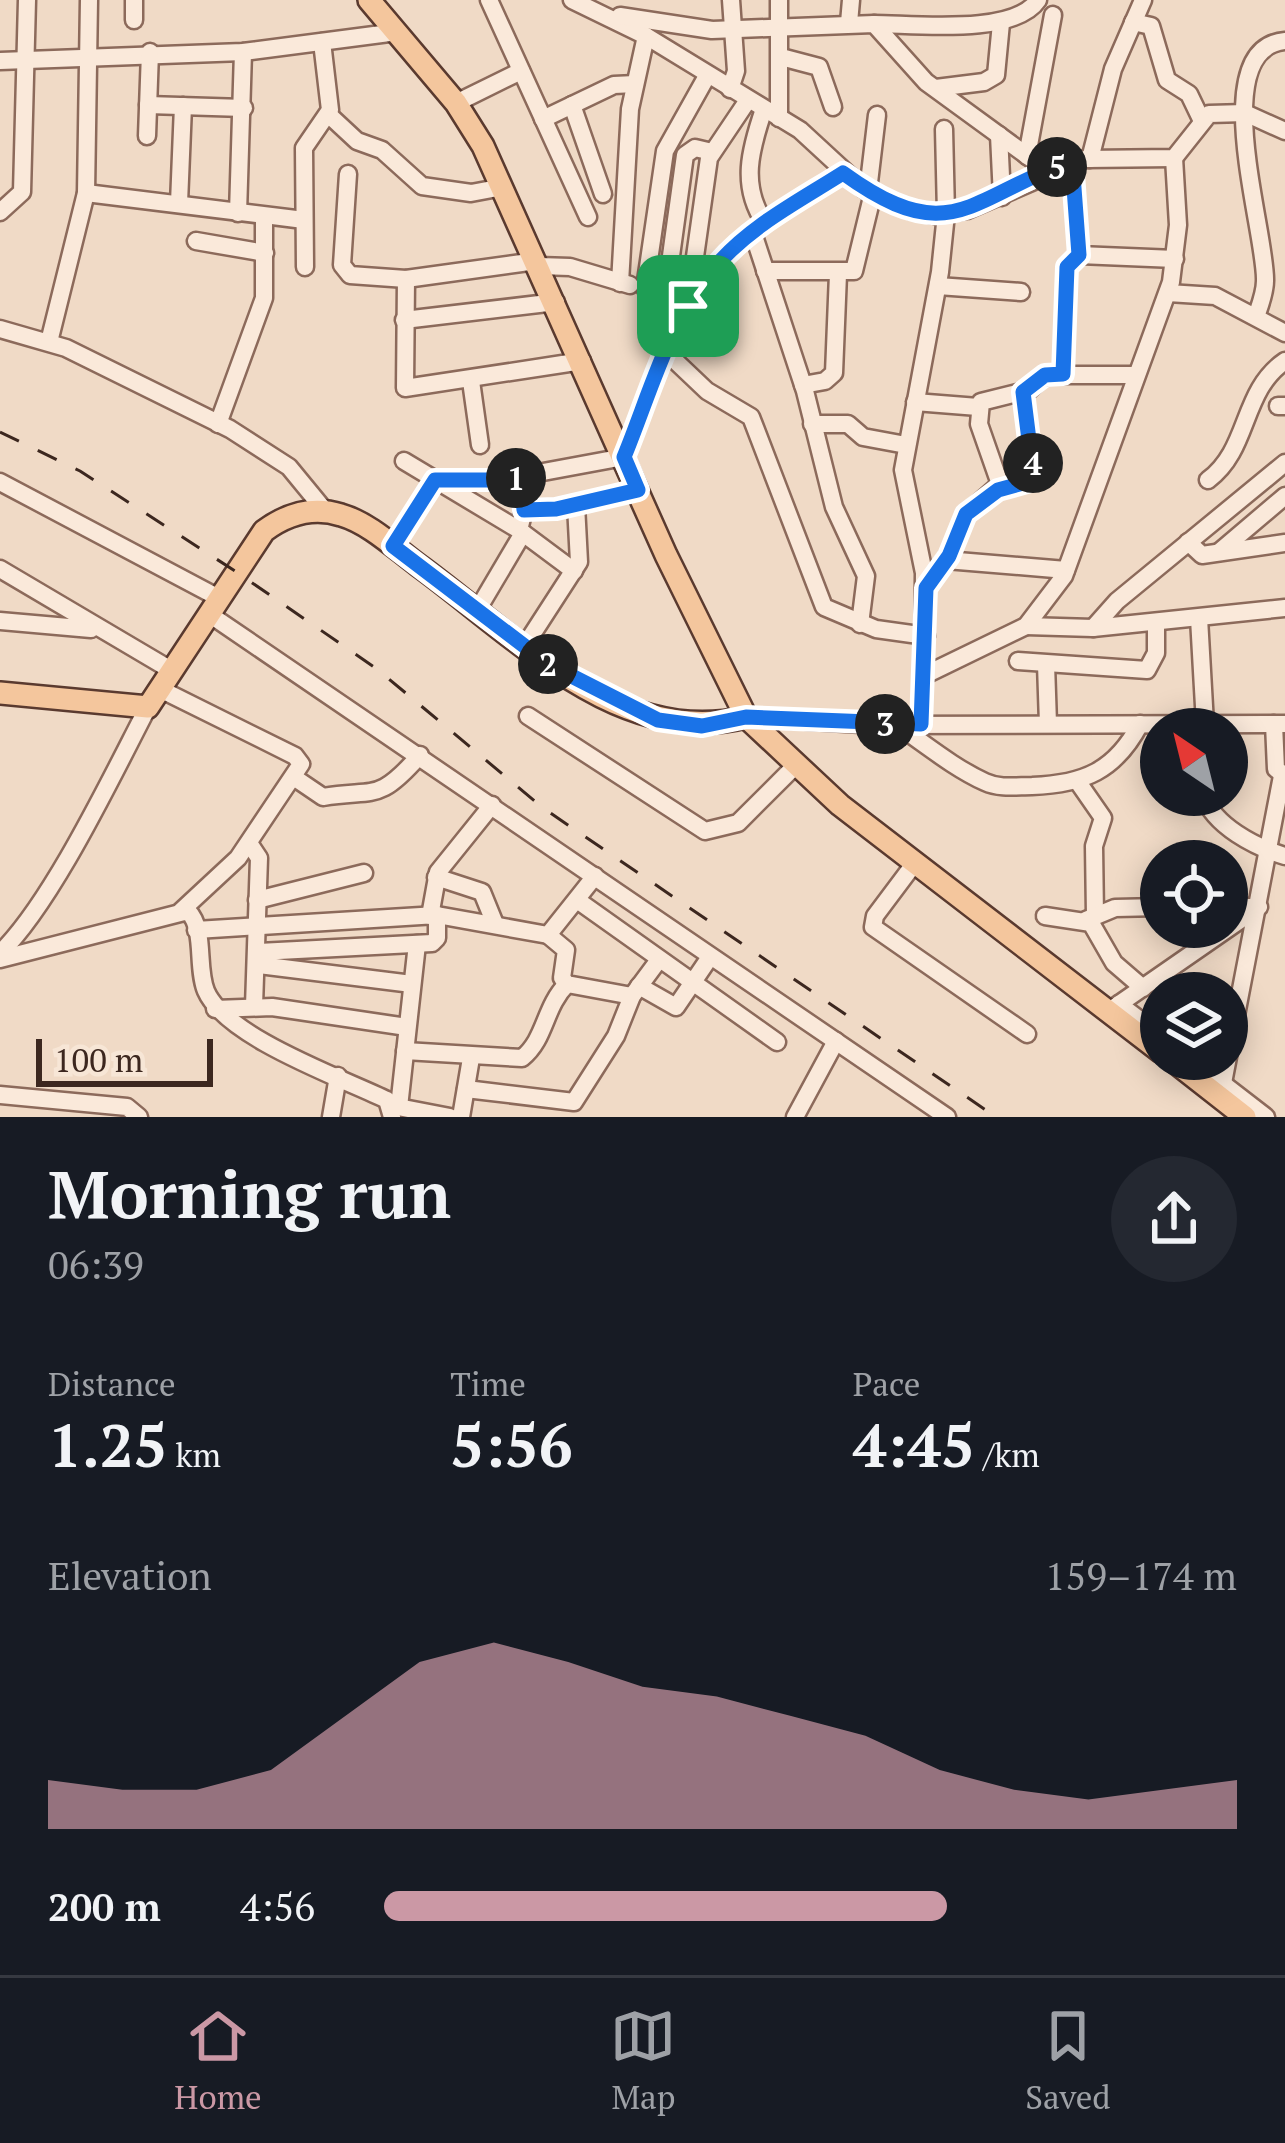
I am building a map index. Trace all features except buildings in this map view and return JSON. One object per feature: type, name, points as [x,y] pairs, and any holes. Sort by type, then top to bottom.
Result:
[{"type":"main road","points":[[369,0],[456,103],[503,187],[746,717],[794,767],[914,864],[1114,1008],[1140,1032]]},
{"type":"main road","points":[[0,693],[160,689],[264,531],[293,514],[326,512],[359,523],[524,647],[584,685],[658,720],[702,726],[746,717]]},
{"type":"main road","points":[[1198,1080],[1245,1117]]},
{"type":"street","points":[[0,212],[15,204],[22,192],[27,0]]},
{"type":"street","points":[[49,342],[86,193],[88,0]]},
{"type":"street","points":[[134,0],[134,20]]},
{"type":"street","points":[[489,0],[588,217]]},
{"type":"street","points":[[572,0],[733,29],[781,24],[1001,23],[1029,11],[1037,0]]},
{"type":"street","points":[[730,89],[736,71],[731,0]]},
{"type":"street","points":[[779,0],[781,57],[764,109],[750,200],[834,508],[866,575],[860,624]]},
{"type":"street","points":[[849,23],[851,0]]},
{"type":"street","points":[[1063,374],[1067,267],[1079,255],[1081,160],[1143,0]]},
{"type":"street","points":[[598,8],[813,140],[843,173],[871,192],[910,210],[946,214],[1002,197],[1048,171],[1081,160],[1174,158]]},
{"type":"street","points":[[1027,156],[1053,14]]},
{"type":"street","points":[[1133,22],[1151,26],[1167,80],[1189,94],[1202,119]]},
{"type":"street","points":[[935,88],[992,79],[999,70],[1001,23]]},
{"type":"street","points":[[874,24],[935,88],[1048,171]]},
{"type":"street","points":[[0,61],[243,52],[397,32]]},
{"type":"street","points":[[620,283],[635,84],[646,36]]},
{"type":"street","points":[[1256,317],[1265,269],[1247,172],[1245,86],[1262,51],[1285,41]]},
{"type":"street","points":[[322,42],[329,115],[357,141],[382,150],[422,186],[470,193],[503,187]]},
{"type":"street","points":[[147,136],[150,52]]},
{"type":"street","points":[[238,213],[243,52]]},
{"type":"street","points":[[781,57],[819,67],[833,107]]},
{"type":"street","points":[[456,103],[521,71]]},
{"type":"street","points":[[645,288],[664,151],[707,76]]},
{"type":"street","points":[[543,119],[614,85],[635,84]]},
{"type":"street","points":[[148,105],[244,108]]},
{"type":"street","points":[[572,105],[603,194]]},
{"type":"street","points":[[178,203],[183,106]]},
{"type":"street","points":[[689,302],[712,152],[764,109]]},
{"type":"street","points":[[923,676],[1026,626],[1051,599],[1066,570],[1168,293],[1175,259],[1174,158],[1202,119],[1221,112],[1245,113],[1285,131]]},
{"type":"street","points":[[305,267],[306,141],[329,115]]},
{"type":"street","points":[[766,271],[838,274],[857,268],[878,115]]},
{"type":"street","points":[[921,724],[926,588],[903,470],[938,286],[946,214],[944,129]]},
{"type":"street","points":[[999,135],[1002,197]]},
{"type":"street","points":[[666,292],[686,155],[695,148],[712,152]]},
{"type":"street","points":[[543,472],[624,457],[689,302],[716,265],[759,228],[843,173]]},
{"type":"street","points":[[348,174],[343,268],[355,275],[406,279],[538,264],[569,267],[689,302]]},
{"type":"street","points":[[86,193],[304,220]]},
{"type":"street","points":[[218,424],[264,298],[264,218]]},
{"type":"street","points":[[196,242],[265,253]]},
{"type":"street","points":[[1079,255],[1175,259]]},
{"type":"street","points":[[803,385],[835,373],[838,274]]},
{"type":"street","points":[[406,279],[402,386],[471,381],[582,361]]},
{"type":"street","points":[[938,286],[1021,292]]},
{"type":"street","points":[[1168,293],[1215,296],[1285,333]]},
{"type":"street","points":[[404,320],[556,302]]},
{"type":"street","points":[[0,329],[49,342],[218,424],[275,456],[326,512]]},
{"type":"street","points":[[667,353],[707,391],[747,412],[819,600],[860,624],[926,636]]},
{"type":"street","points":[[1208,480],[1234,456],[1250,403],[1285,362]]},
{"type":"street","points":[[915,402],[978,407],[992,396],[1023,392],[1045,375],[1136,374]]},
{"type":"street","points":[[471,381],[480,445]]},
{"type":"street","points":[[926,588],[946,560],[966,514],[998,490],[1034,480],[1023,392]]},
{"type":"street","points":[[978,407],[998,490]]},
{"type":"street","points":[[812,424],[848,424],[863,437],[906,445]]},
{"type":"street","points":[[404,461],[521,531],[574,571]]},
{"type":"street","points":[[1093,628],[1285,463]]},
{"type":"street","points":[[435,480],[521,480],[521,531],[478,609]]},
{"type":"street","points":[[393,546],[435,480]]},
{"type":"street","points":[[0,482],[214,606],[419,755],[947,1117]]},
{"type":"street","points":[[524,510],[576,505],[638,490]]},
{"type":"street","points":[[1218,552],[1285,496]]},
{"type":"street","points":[[524,647],[574,571],[580,553],[576,505]]},
{"type":"street","points":[[1188,542],[1198,553],[1285,543]]},
{"type":"street","points":[[946,560],[1066,570]]},
{"type":"street","points":[[0,569],[98,629],[160,689],[296,756],[302,764],[249,843],[181,911],[0,956]]},
{"type":"street","points":[[1026,626],[1093,628],[1285,608]]},
{"type":"street","points":[[1199,618],[1199,708]]},
{"type":"street","points":[[0,621],[98,629]]},
{"type":"street","points":[[1018,662],[1147,670],[1154,661],[1156,622]]},
{"type":"street","points":[[1046,664],[1048,724]]},
{"type":"street","points":[[0,956],[104,791],[160,689]]},
{"type":"street","points":[[1223,1083],[1259,907],[1278,854],[1283,776],[1276,769],[1285,706]]},
{"type":"street","points":[[528,716],[705,831],[738,823],[794,767]]},
{"type":"street","points":[[746,717],[896,724],[1140,724]]},
{"type":"street","points":[[896,724],[992,785],[1078,782],[1112,763],[1140,724]]},
{"type":"street","points":[[1248,725],[1281,724]]},
{"type":"street","points":[[295,778],[323,797],[342,792],[361,797],[390,787],[419,755]]},
{"type":"street","points":[[1078,782],[1103,818],[1094,846],[1090,918],[1114,963],[1140,986]]},
{"type":"street","points":[[259,958],[417,944],[437,938],[433,916],[436,877],[493,805]]},
{"type":"street","points":[[1217,816],[1278,854]]},
{"type":"street","points":[[249,843],[259,858],[254,1006]]},
{"type":"street","points":[[914,864],[874,916],[872,927],[1027,1034]]},
{"type":"street","points":[[257,900],[364,873]]},
{"type":"street","points":[[548,935],[595,876]]},
{"type":"street","points":[[436,877],[486,896],[495,924]]},
{"type":"street","points":[[577,900],[777,1042]]},
{"type":"street","points":[[1045,916],[1090,918],[1115,908],[1140,907]]},
{"type":"street","points":[[1248,907],[1259,907]]},
{"type":"street","points":[[1165,972],[1259,907]]},
{"type":"street","points":[[181,911],[193,915],[202,977],[215,1009],[242,1031],[338,1076],[394,1110],[450,1117]]},
{"type":"street","points":[[196,930],[433,916],[495,924],[548,935],[566,950],[562,978],[567,984],[635,991],[670,1008],[681,1003],[710,956]]},
{"type":"street","points":[[394,1110],[417,944]]},
{"type":"street","points":[[259,958],[412,984]]},
{"type":"street","points":[[466,1089],[542,1096],[567,1110],[583,1095],[635,991],[658,961]]},
{"type":"street","points":[[405,1051],[471,1058],[528,1054],[538,1041],[550,1003],[567,984]]},
{"type":"street","points":[[1140,989],[1114,1008],[1140,1023]]},
{"type":"street","points":[[215,1009],[254,1006],[407,1027]]},
{"type":"street","points":[[795,1117],[836,1042]]},
{"type":"street","points":[[461,1117],[471,1058]]},
{"type":"street","points":[[331,1117],[338,1076]]},
{"type":"street","points":[[1219,1080],[1267,1117]]},
{"type":"street","points":[[0,1095],[47,1108],[127,1107],[139,1117]]},
{"type":"street","points":[[535,1117],[542,1096]]},
{"type":"railway","points":[[0,432],[80,471],[235,571],[377,669],[543,808],[996,1117]]},
{"type":"route","points":[[1072,161],[1079,255],[1067,263],[1063,374],[1045,375],[1023,392],[1034,480],[998,490],[966,514],[949,556],[926,588],[921,724],[779,722],[746,717],[702,726],[658,720],[548,664],[393,546],[435,480],[521,480],[524,510],[556,509],[638,490],[624,457],[688,306],[716,265],[748,236],[843,173],[897,205],[935,215],[990,203],[1072,161]]}]
